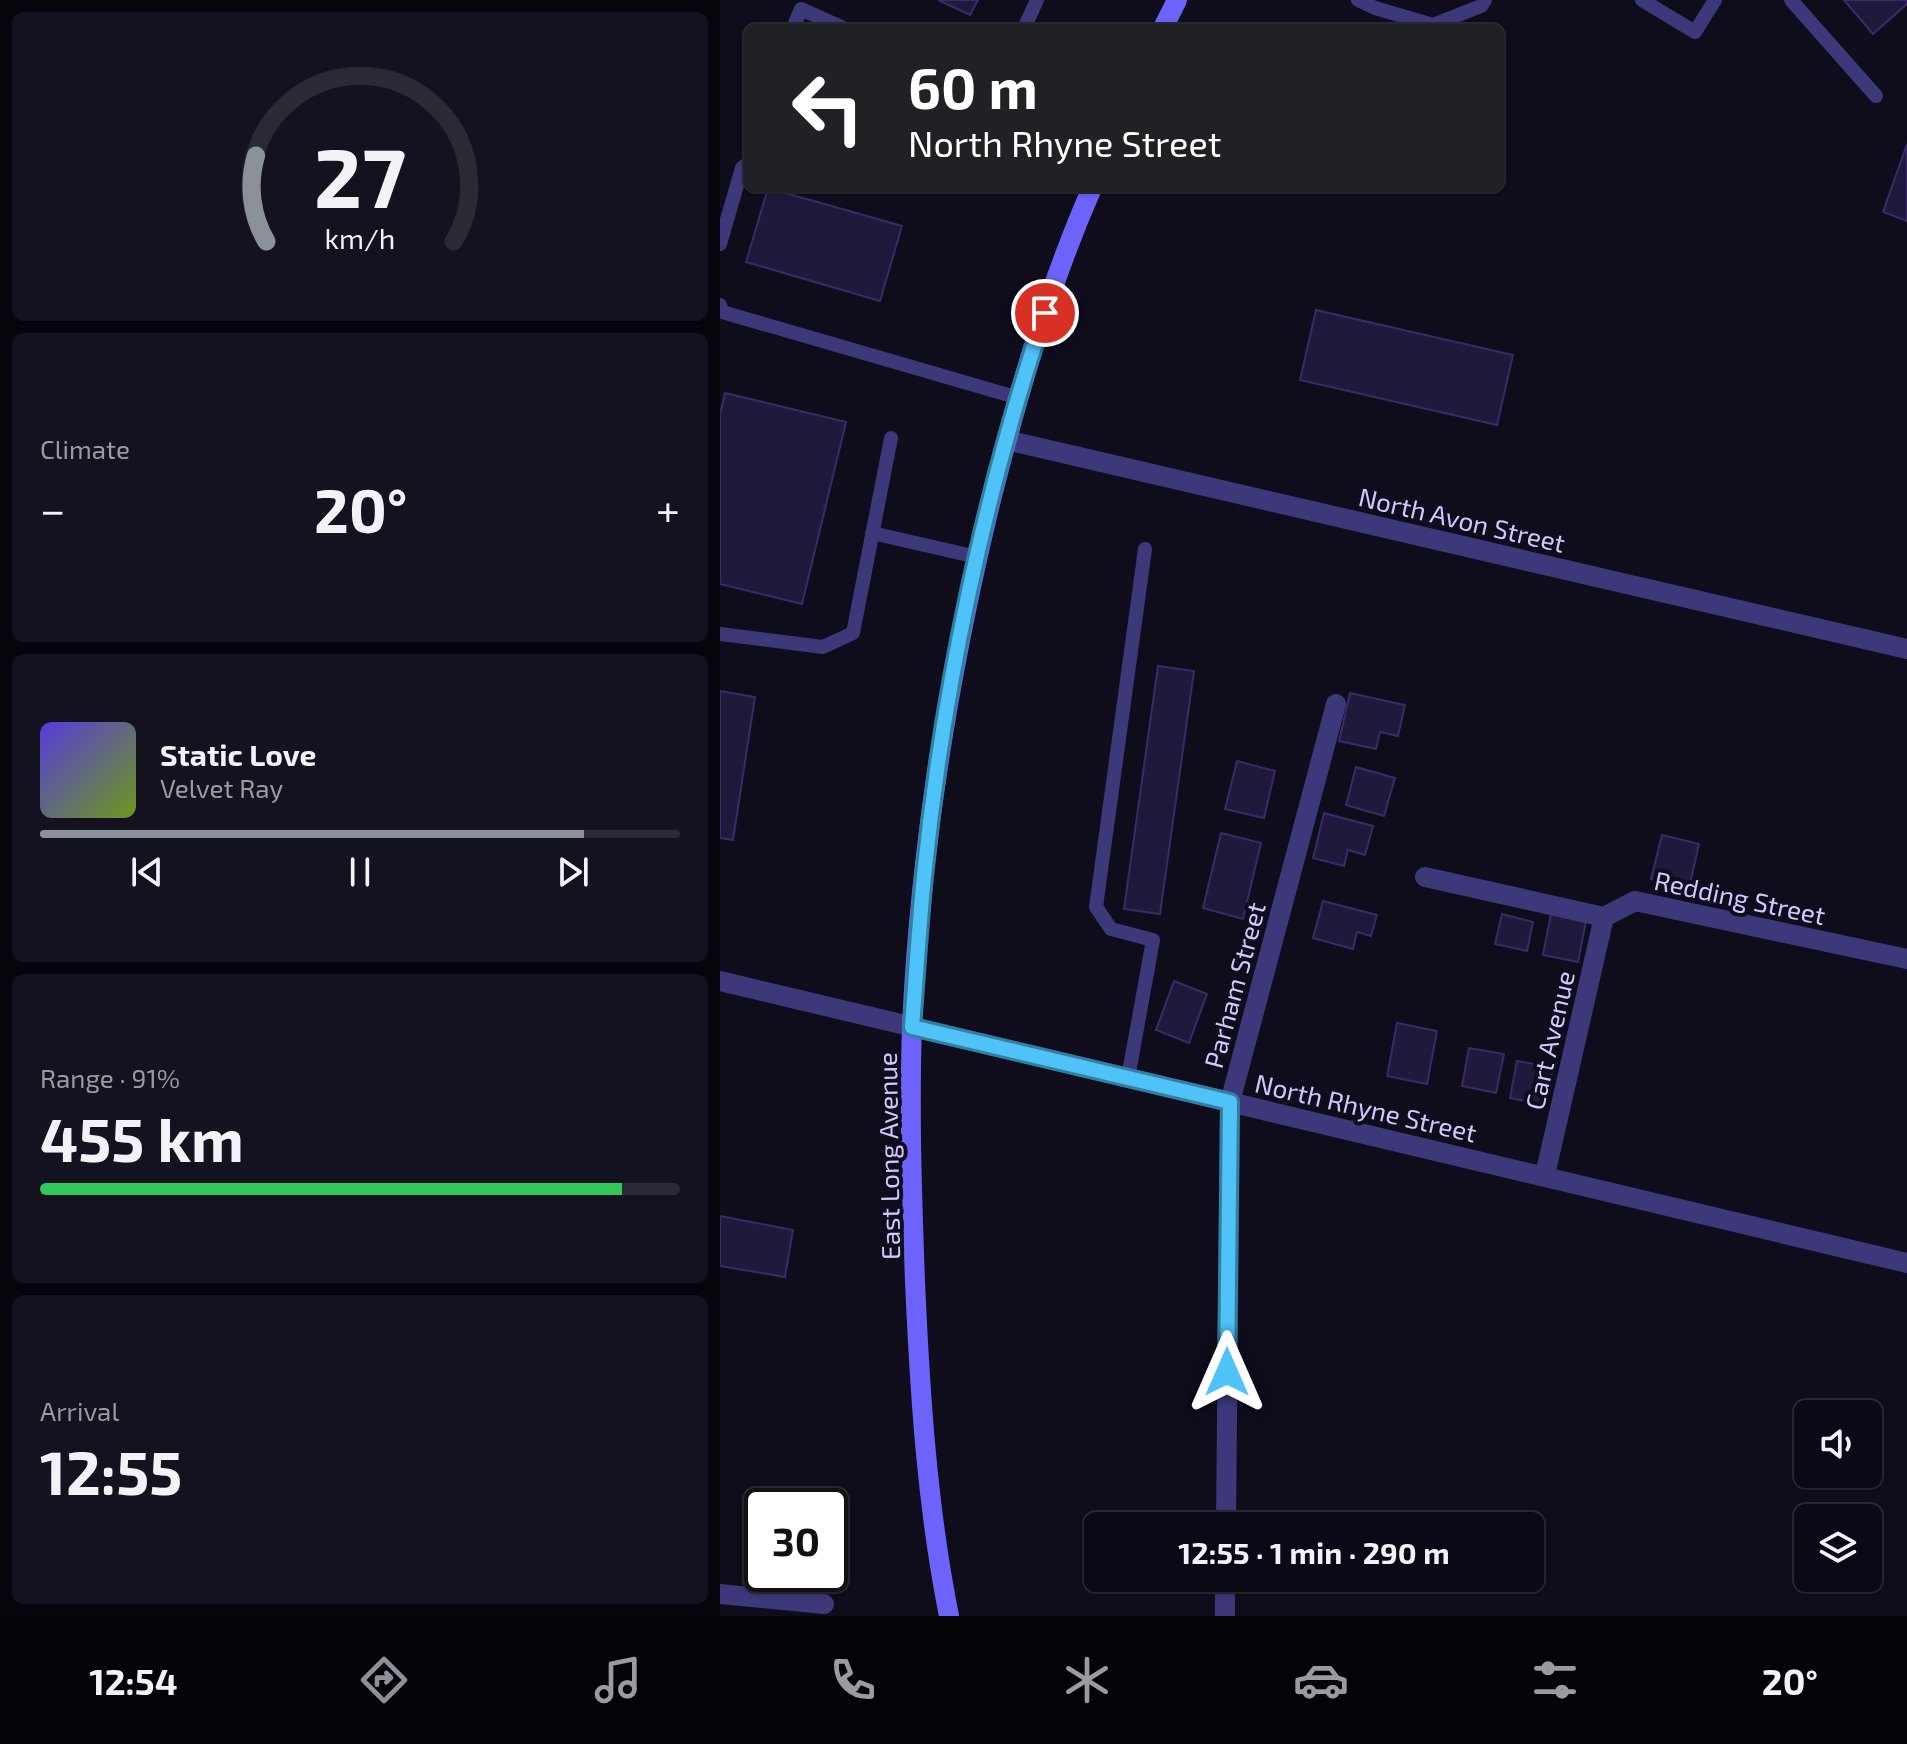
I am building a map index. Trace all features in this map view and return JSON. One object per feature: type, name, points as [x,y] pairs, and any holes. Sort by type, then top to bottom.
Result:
[{"type":"main road","points":[[1165,24],[1177,0]]},
{"type":"main road","name":"East Long Avenue","points":[[949,1616],[925,1450],[912,1194],[912,1027],[924,877],[950,692],[977,557],[1019,398],[1061,266],[1090,192]]},
{"type":"street","name":"North Avon Street","points":[[1006,440],[1907,649]]},
{"type":"street","name":"Parham Street","points":[[1226,1512],[1230,1102],[1336,704]]},
{"type":"street","points":[[1425,877],[1604,917]]},
{"type":"street","name":"Redding Street","points":[[1604,917],[1635,901],[1907,959]]},
{"type":"street","name":"Cart Avenue","points":[[1545,1175],[1604,917]]},
{"type":"street","name":"North Rhyne Street","points":[[720,981],[1907,1263]]},
{"type":"street","points":[[1225,1592],[1225,1616]]},
{"type":"street","points":[[720,1594],[824,1604]]},
{"type":"lane","points":[[1026,24],[1037,0]]},
{"type":"lane","points":[[1358,0],[1430,24]]},
{"type":"lane","points":[[1436,24],[1481,6],[1485,0]]},
{"type":"lane","points":[[1642,0],[1695,32],[1715,0]]},
{"type":"lane","points":[[1791,0],[1876,96]]},
{"type":"lane","points":[[795,24],[801,9],[834,24]]},
{"type":"lane","points":[[720,244],[744,166]]},
{"type":"lane","points":[[720,305],[722,312],[1019,398]]},
{"type":"lane","points":[[720,634],[823,647],[853,633],[891,438]]},
{"type":"lane","points":[[872,533],[977,557]]},
{"type":"lane","points":[[1128,1078],[1153,940],[1111,929],[1096,907],[1145,549]]},
{"type":"building","points":[[938,0],[978,0],[970,15]]},
{"type":"building","points":[[1844,0],[1907,0],[1907,4],[1873,34]]},
{"type":"building","points":[[1907,144],[1907,221],[1883,212]]},
{"type":"building","points":[[767,192],[782,192],[902,226],[880,301],[746,262]]},
{"type":"building","points":[[1316,310],[1513,355],[1497,425],[1300,380]]},
{"type":"building","points":[[725,393],[846,422],[802,604],[720,584],[720,414]]},
{"type":"building","points":[[1158,666],[1194,671],[1160,914],[1124,909]]},
{"type":"building","points":[[720,691],[755,697],[733,840],[720,838]]},
{"type":"building","points":[[1350,693],[1405,705],[1398,736],[1380,732],[1376,749],[1339,741]]},
{"type":"building","points":[[1237,761],[1275,771],[1264,818],[1225,809]]},
{"type":"building","points":[[1356,767],[1395,778],[1384,816],[1346,805]]},
{"type":"building","points":[[1324,813],[1373,826],[1365,855],[1348,850],[1344,866],[1313,858]]},
{"type":"building","points":[[1221,833],[1261,843],[1243,919],[1203,908]]},
{"type":"building","points":[[1662,835],[1699,844],[1689,888],[1651,879]]},
{"type":"building","points":[[1323,901],[1377,915],[1371,936],[1357,932],[1353,949],[1313,938]]},
{"type":"building","points":[[1502,914],[1533,922],[1527,951],[1495,944]]},
{"type":"building","points":[[1551,914],[1586,921],[1578,962],[1543,955]]},
{"type":"building","points":[[1174,981],[1207,994],[1189,1043],[1156,1030]]},
{"type":"building","points":[[1397,1023],[1437,1031],[1427,1084],[1387,1076]]},
{"type":"building","points":[[1469,1048],[1504,1054],[1496,1093],[1462,1086]]},
{"type":"building","points":[[1517,1061],[1553,1067],[1546,1105],[1510,1098]]},
{"type":"building","points":[[720,1216],[793,1230],[785,1277],[720,1266]]},
{"type":"route","points":[[1045,313],[1006,440],[977,557],[950,692],[924,877],[912,1027],[1230,1102],[1227,1372]]}]
